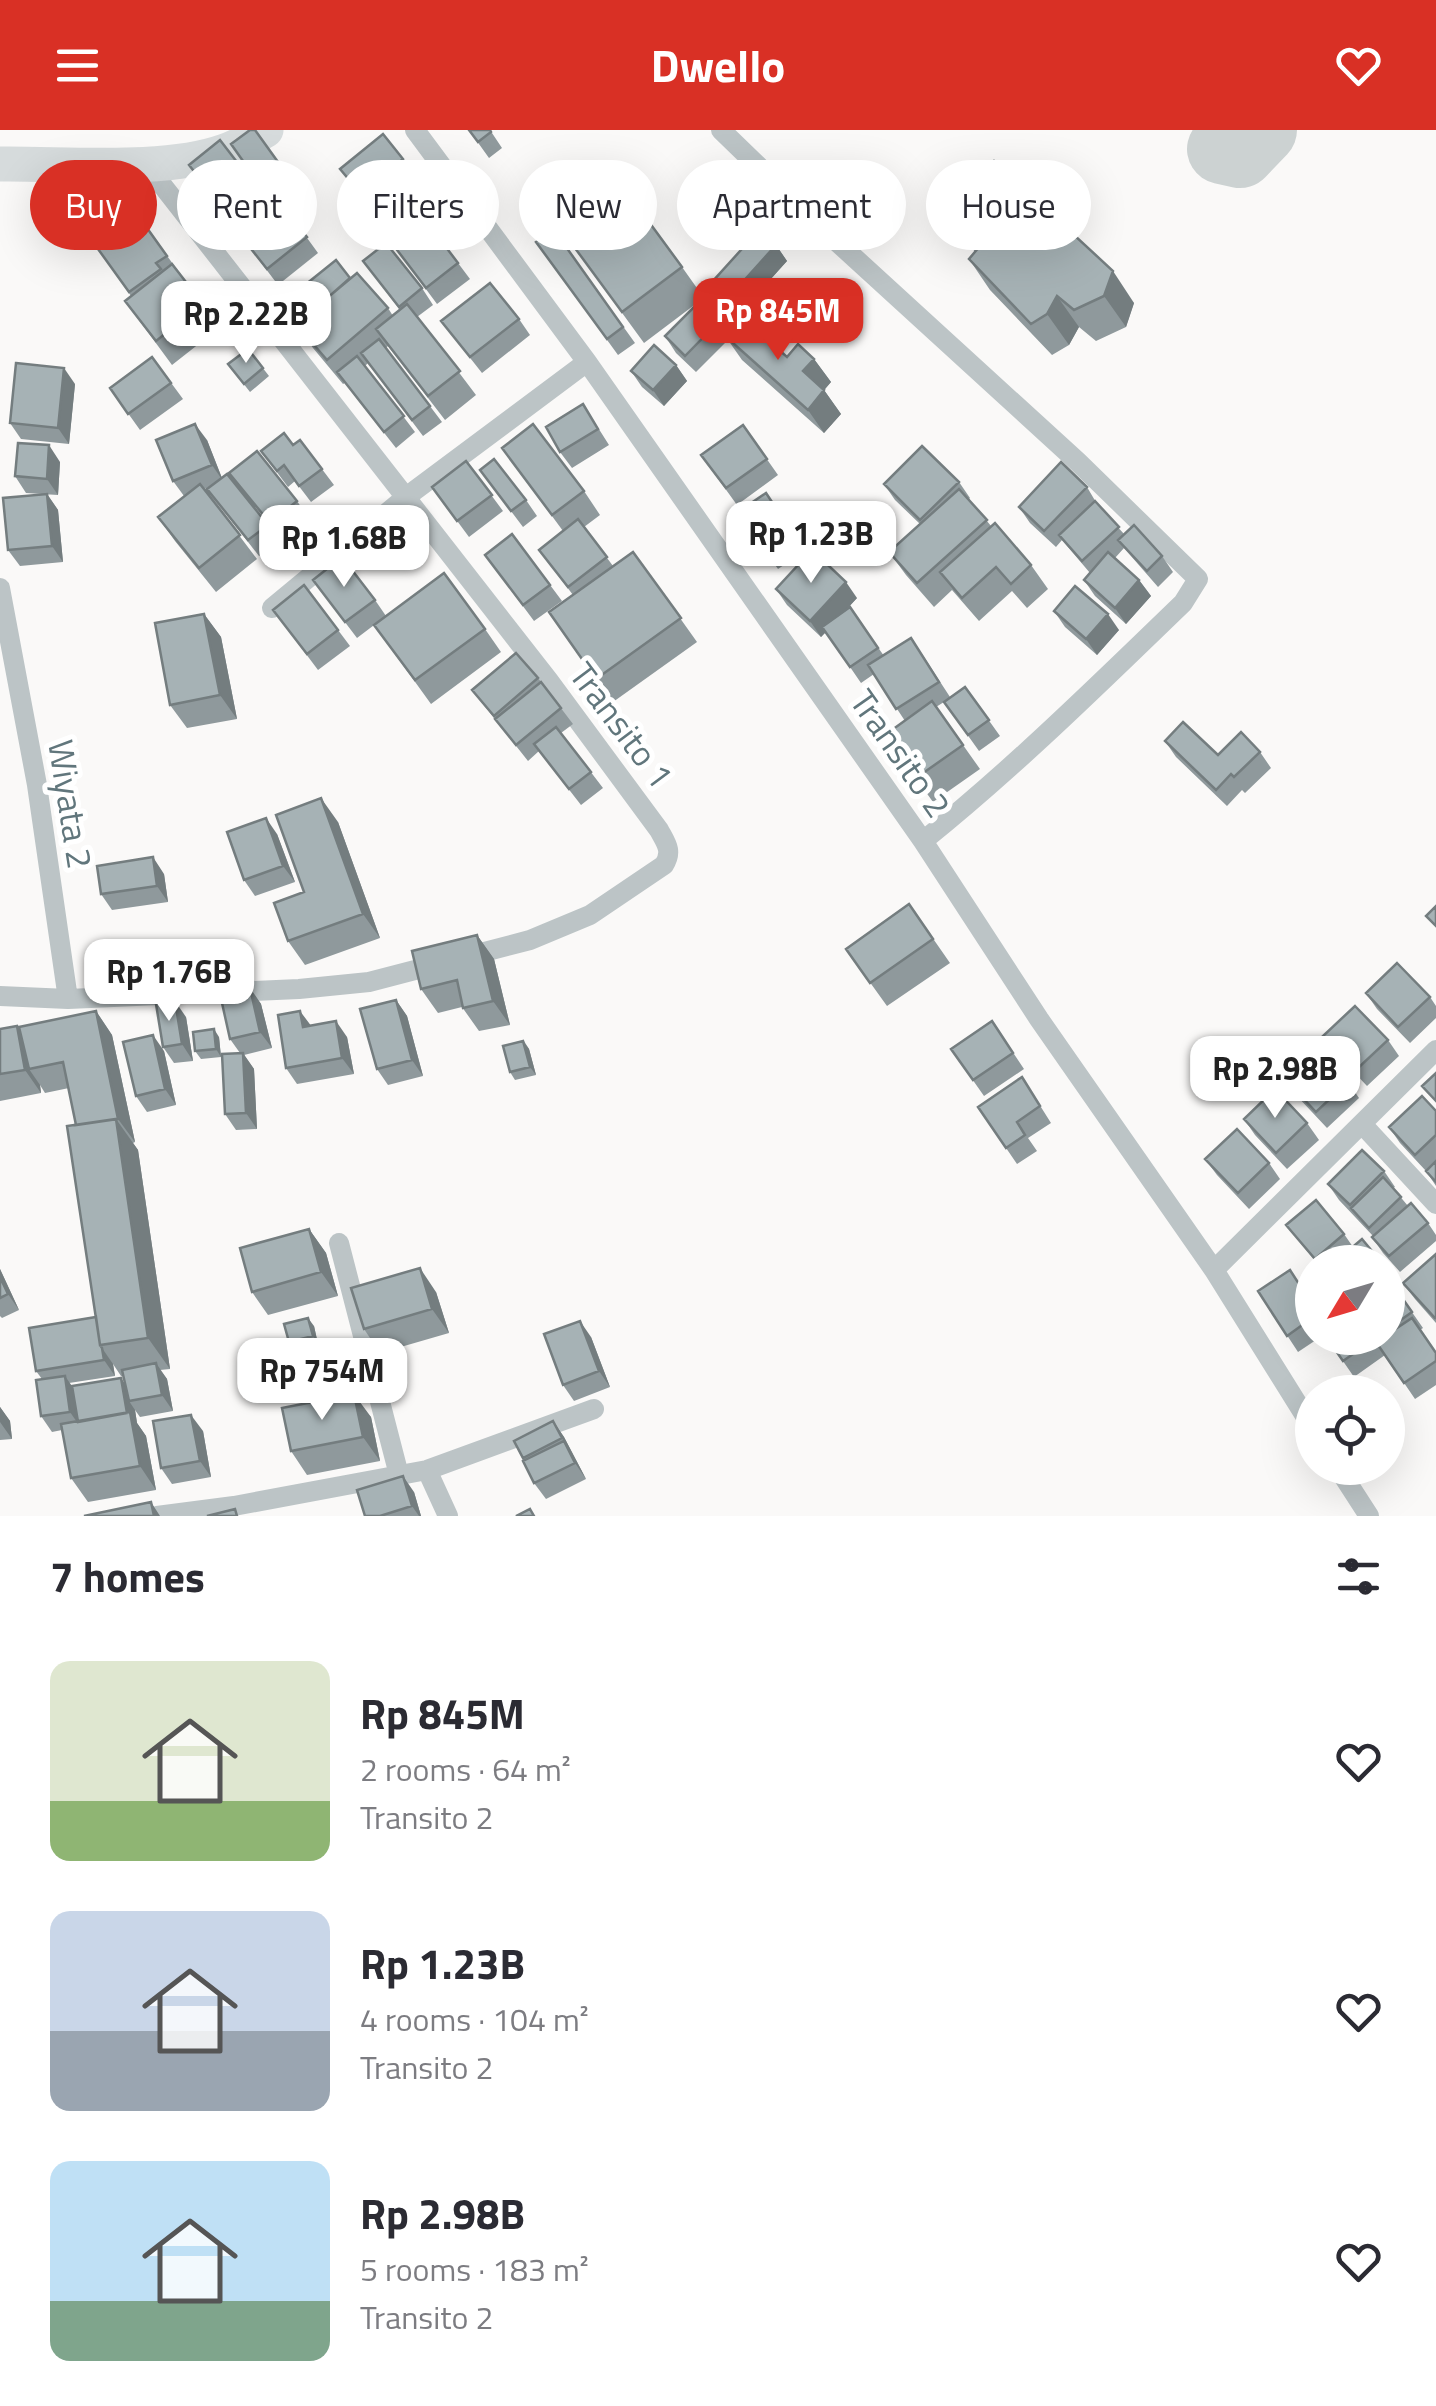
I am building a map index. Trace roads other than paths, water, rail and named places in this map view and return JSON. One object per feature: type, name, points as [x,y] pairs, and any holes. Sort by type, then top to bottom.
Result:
[{"type":"highway","points":[[157,162],[224,152],[266,130]]},
{"type":"highway","points":[[0,164],[30,164]]},
{"type":"street","name":"Transito 2","points":[[416,130],[587,362],[923,841],[1039,1019],[1214,1270],[1295,1399]]},
{"type":"street","points":[[721,130],[1198,579],[1183,603],[1053,729],[1002,777],[923,841]]},
{"type":"street","name":"Transito 1","points":[[68,999],[299,988],[382,978],[530,940],[578,921],[669,857],[659,830],[157,178]]},
{"type":"street","points":[[272,608],[406,498],[587,362]]},
{"type":"street","name":"Wiyata 2","points":[[0,588],[37,785],[68,999]]},
{"type":"street","points":[[0,996],[68,999]]},
{"type":"street","points":[[1214,1270],[1436,1050]]},
{"type":"street","points":[[1362,1124],[1436,1204]]},
{"type":"street","points":[[339,1243],[400,1475]]},
{"type":"street","points":[[158,1516],[428,1470],[594,1409]]},
{"type":"street","points":[[428,1470],[448,1516]]},
{"type":"street","points":[[1349,1485],[1369,1516]]}]
